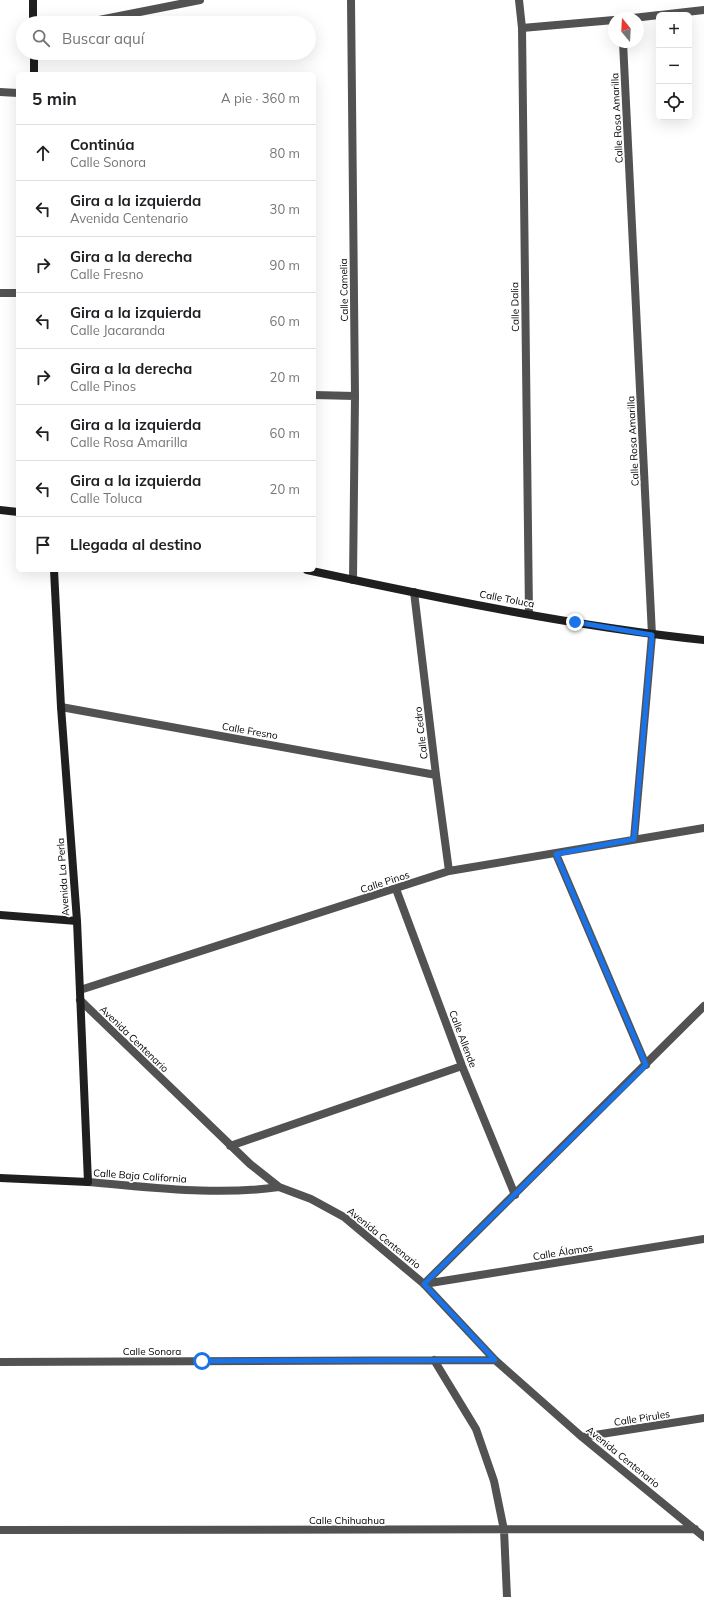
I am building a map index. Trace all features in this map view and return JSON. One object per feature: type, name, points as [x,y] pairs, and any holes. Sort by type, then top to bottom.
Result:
[{"type":"street","points":[[33,0],[33,16]]},
{"type":"street","points":[[119,16],[200,0]]},
{"type":"street","name":"Calle Camelia","points":[[351,0],[355,396],[353,580]]},
{"type":"street","name":"Calle Dalia","points":[[519,0],[522,28],[529,614]]},
{"type":"street","points":[[686,12],[704,10]]},
{"type":"street","points":[[644,17],[656,15]]},
{"type":"street","points":[[522,28],[608,21]]},
{"type":"street","name":"Calle Rosa Amarilla","points":[[623,48],[652,635],[634,839]]},
{"type":"street","points":[[34,60],[34,72]]},
{"type":"street","points":[[0,92],[16,93]]},
{"type":"street","points":[[0,293],[16,293]]},
{"type":"street","points":[[316,395],[355,396]]},
{"type":"street","points":[[0,510],[16,512]]},
{"type":"street","name":"Avenida La Perla","points":[[54,572],[61,707],[77,922],[88,1182]]},
{"type":"street","name":"Calle Toluca","points":[[316,572],[529,614],[652,635],[704,640]]},
{"type":"street","name":"Calle Cedro","points":[[414,592],[449,871]]},
{"type":"street","name":"Calle Fresno","points":[[61,707],[436,775]]},
{"type":"street","name":"Calle Pinos","points":[[80,990],[449,871],[704,828]]},
{"type":"street","points":[[556,854],[646,1065]]},
{"type":"street","name":"Calle Allende","points":[[396,889],[462,1066],[515,1195]]},
{"type":"street","points":[[0,915],[77,922]]},
{"type":"street","name":"Avenida Centenario","points":[[80,1000],[230,1146],[279,1187],[311,1199],[344,1217],[424,1284],[495,1360],[582,1437],[704,1537]]},
{"type":"street","points":[[424,1284],[704,1006]]},
{"type":"street","points":[[230,1146],[462,1066]]},
{"type":"street","name":"Calle Baja California","points":[[0,1178],[225,1191],[248,1191],[279,1187]]},
{"type":"street","name":"Calle Álamos","points":[[424,1284],[704,1239]]},
{"type":"street","points":[[434,1360],[476,1429],[494,1481],[504,1530],[507,1597]]},
{"type":"street","name":"Calle Sonora","points":[[0,1362],[495,1360]]},
{"type":"street","name":"Calle Pirules","points":[[582,1437],[704,1418]]},
{"type":"street","name":"Calle Chihuahua","points":[[0,1530],[695,1529]]},
{"type":"route","points":[[202,1361],[495,1360],[424,1284],[646,1065],[556,854],[634,839],[652,635],[575,622]]}]
